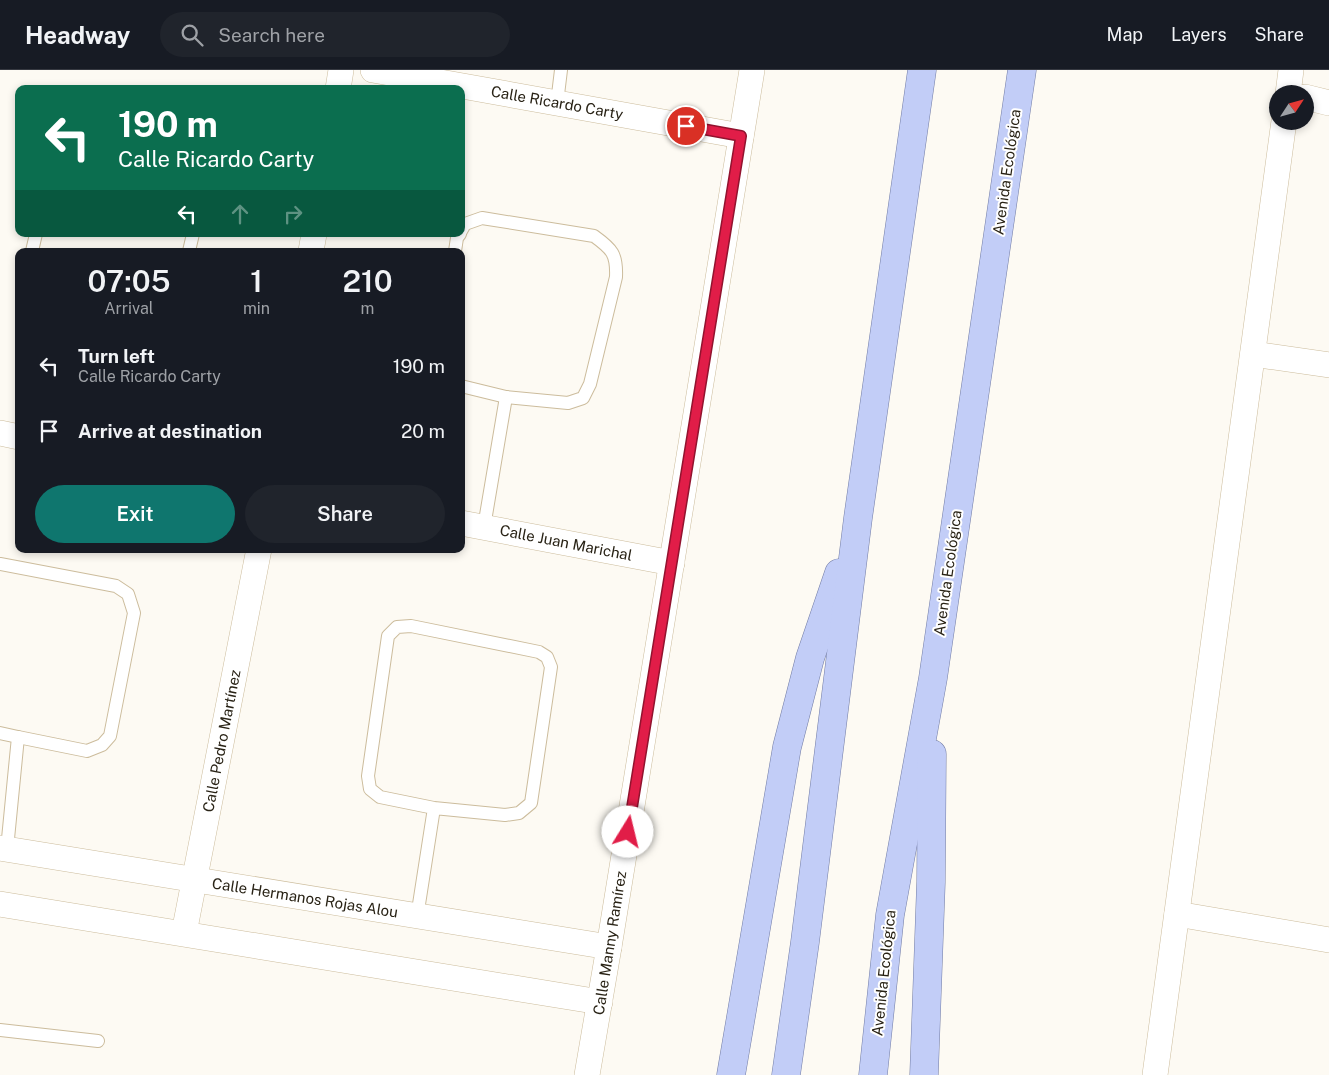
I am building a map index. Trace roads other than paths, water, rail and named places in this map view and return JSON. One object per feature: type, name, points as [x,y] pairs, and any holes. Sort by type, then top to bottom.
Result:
[{"type":"main road","points":[[786,1075],[806,942],[858,518],[922,70]]},
{"type":"main road","name":"Avenida Ecológica","points":[[873,1075],[890,915],[933,678],[1022,70]]},
{"type":"main road","points":[[731,1075],[787,747],[810,658],[858,518]]},
{"type":"main road","points":[[924,1075],[931,882],[933,678]]},
{"type":"street","points":[[339,85],[342,70]]},
{"type":"street","name":"Calle Ricardo Carty","points":[[373,70],[457,85]]},
{"type":"street","name":"Calle Manny Ramírez","points":[[587,1075],[752,70]]},
{"type":"street","points":[[1289,85],[1291,70]]},
{"type":"street","name":"Calle Ricardo Carty","points":[[465,86],[741,136]]},
{"type":"street","points":[[1314,99],[1329,103]]},
{"type":"street","points":[[1155,1075],[1283,130]]},
{"type":"street","points":[[1253,354],[1329,365]]},
{"type":"street","points":[[0,434],[15,436]]},
{"type":"street","name":"Calle Juan Marichal","points":[[473,525],[672,563]]},
{"type":"street","name":"Calle Pedro Martínez","points":[[184,933],[258,553]]},
{"type":"street","name":"Calle Hermanos Rojas Alou","points":[[3,849],[609,947]]},
{"type":"street","points":[[0,904],[600,1002]]},
{"type":"street","points":[[1177,914],[1329,940]]},
{"type":"lane","points":[[557,103],[561,70]]},
{"type":"lane","points":[[465,224],[482,218],[594,236],[609,247],[617,263],[616,277],[590,384],[583,398],[568,403],[506,397],[465,387]]},
{"type":"lane","points":[[473,525],[506,397]]},
{"type":"lane","points":[[0,564],[116,586],[128,594],[134,613],[110,736],[102,745],[87,751],[0,733]]},
{"type":"lane","points":[[411,626],[539,652],[547,657],[550,666],[531,803],[518,813],[505,815],[434,808],[380,797],[370,789],[368,776],[388,636],[397,627],[411,626]]},
{"type":"lane","points":[[3,849],[18,737]]},
{"type":"lane","points":[[417,917],[434,808]]},
{"type":"lane","points":[[0,1030],[98,1041]]}]
